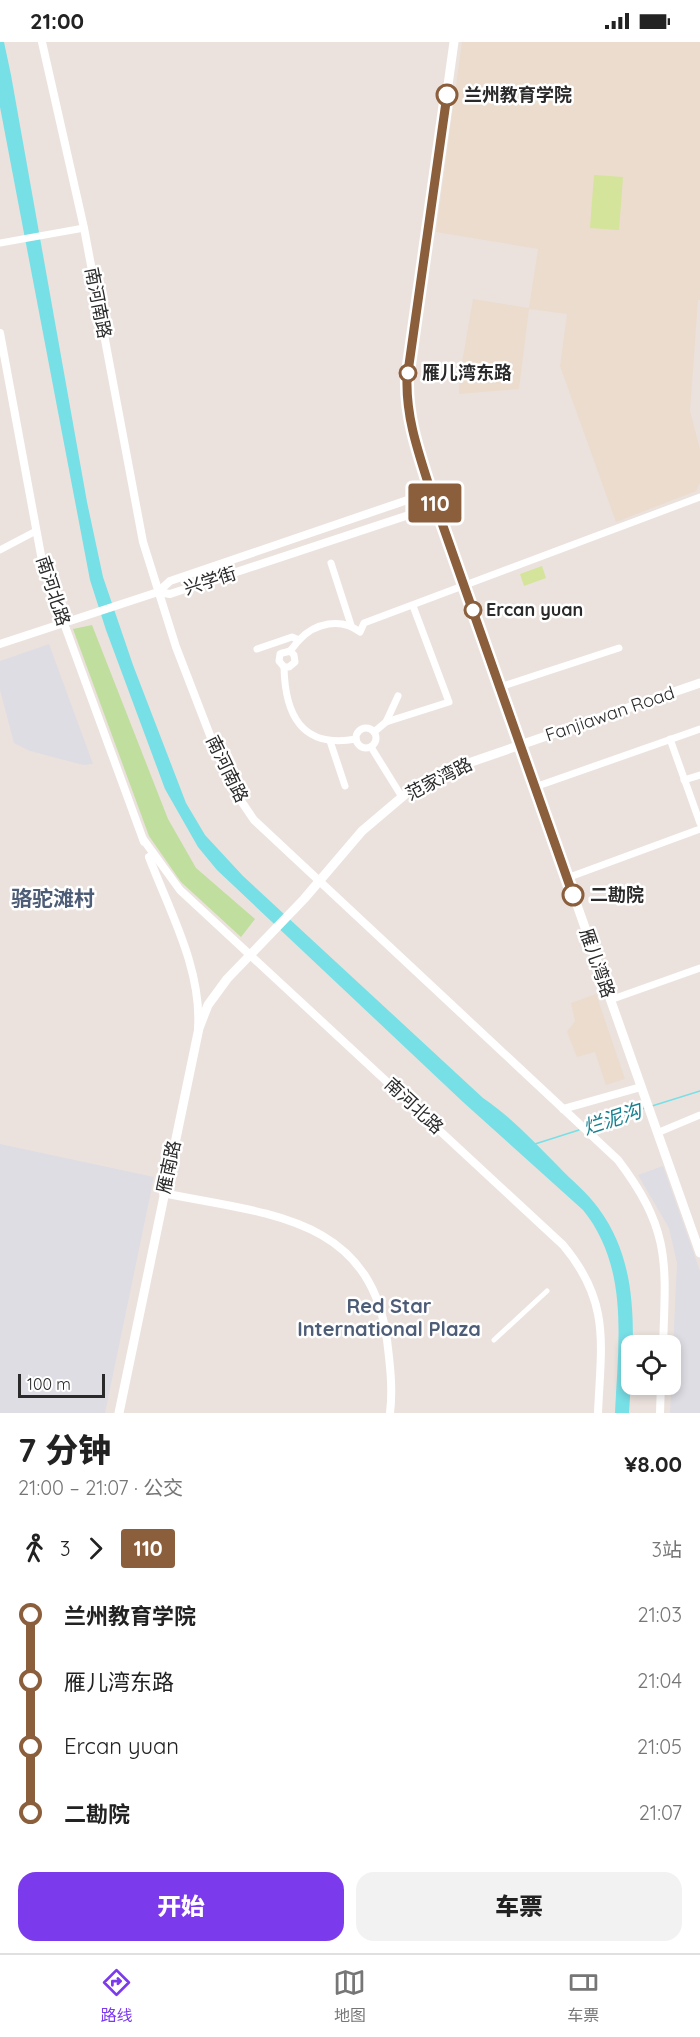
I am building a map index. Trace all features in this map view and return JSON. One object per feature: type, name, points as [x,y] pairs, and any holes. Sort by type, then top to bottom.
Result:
[{"type":"main road","name":"雁儿湾路","points":[[454,42],[407,379],[406,404],[410,427],[700,1253]]},
{"type":"main road","name":"Fanjiawan Road","points":[[520,745],[700,683]]},
{"type":"main road","name":"范家湾路","points":[[304,899],[362,831],[402,797],[454,768],[520,745]]},
{"type":"main road","name":"雁南路","points":[[119,1413],[197,1034],[215,993],[304,899]]},
{"type":"street","name":"南河南路","points":[[42,42],[84,228],[143,542],[158,592],[218,756],[235,792],[255,820],[595,1139],[622,1166],[641,1190],[653,1214],[663,1251],[665,1276],[663,1335]]},
{"type":"street","points":[[0,243],[84,228]]},
{"type":"street","name":"南河北路","points":[[0,333],[36,531],[63,624],[193,976],[198,1001],[197,1034]]},
{"type":"street","name":"兴学街","points":[[158,592],[170,581],[431,492]]},
{"type":"street","points":[[356,739],[330,741],[308,731],[294,719],[285,694],[284,667],[280,664],[279,656],[285,651],[290,651],[299,640],[321,625],[336,623],[351,625],[360,632],[364,622],[413,606],[700,497]]},
{"type":"street","name":"兴学街","points":[[158,592],[170,594],[436,506]]},
{"type":"street","points":[[0,550],[36,531]]},
{"type":"street","points":[[331,564],[351,625]]},
{"type":"street","points":[[0,644],[158,592]]},
{"type":"street","points":[[374,732],[386,722],[448,702],[413,606]]},
{"type":"street","points":[[257,649],[292,637],[299,640]]},
{"type":"street","points":[[500,687],[619,648]]},
{"type":"street","points":[[284,667],[289,667],[295,662],[294,655],[290,651]]},
{"type":"street","points":[[386,722],[398,696]]},
{"type":"street","points":[[371,747],[360,747],[356,739],[357,733],[364,728],[374,732]]},
{"type":"street","points":[[535,788],[700,729]]},
{"type":"street","points":[[371,747],[376,740],[374,732]]},
{"type":"street","points":[[670,739],[700,823]]},
{"type":"street","points":[[330,741],[345,786]]},
{"type":"street","points":[[371,747],[402,797]]},
{"type":"street","points":[[684,780],[700,775]]},
{"type":"street","points":[[567,878],[700,830]]},
{"type":"street","name":"南河北路","points":[[143,839],[180,891],[563,1245],[576,1260],[592,1290],[601,1325],[597,1413]]},
{"type":"street","points":[[610,1000],[700,968]]},
{"type":"street","points":[[564,1111],[642,1089]]},
{"type":"street","points":[[657,1133],[700,1115]]},
{"type":"street","points":[[163,1193],[286,1218],[322,1235],[344,1251],[377,1294],[383,1313],[391,1389],[390,1413]]},
{"type":"street","points":[[494,1340],[547,1291]]},
{"type":"street","points":[[660,1413],[661,1395]]},
{"type":"shaded area","points":[[462,42],[700,42],[700,300],[698,300],[690,411],[700,449],[700,483],[696,491],[616,522],[560,366],[567,314],[529,309],[519,389],[459,394],[459,380],[473,299],[529,308],[538,249],[436,232]]},
{"type":"shaded area","points":[[49,644],[93,764],[83,765],[30,751],[14,743],[0,690],[0,661]]},
{"type":"shaded area","points":[[596,994],[625,1079],[606,1085],[595,1052],[577,1057],[567,1032],[575,1021],[571,1003]]},
{"type":"shaded area","points":[[0,1144],[154,1177],[105,1413],[0,1413]]},
{"type":"shaded area","points":[[663,1166],[700,1271],[700,1413],[670,1413],[671,1395],[681,1395],[681,1335],[674,1335],[677,1263],[669,1228],[638,1175]]},
{"type":"green space","points":[[594,175],[623,177],[619,230],[590,228]]},
{"type":"green space","points":[[542,566],[546,578],[524,586],[520,574]]},
{"type":"green space","points":[[92,625],[168,819],[196,868],[255,919],[241,937],[181,882],[149,836],[73,629]]},
{"type":"water","points":[[0,42],[4,42],[87,502],[103,577],[133,665],[186,803],[205,835],[243,876],[483,1098],[522,1130],[595,1203],[613,1232],[623,1256],[629,1282],[633,1335],[621,1335],[621,1395],[630,1395],[629,1413],[615,1413],[619,1334],[615,1282],[608,1256],[598,1233],[583,1210],[463,1102],[217,870],[198,847],[165,789],[106,630],[90,580],[0,107]]},
{"type":"waterway","name":"烂泥沟","points":[[652,1106],[700,1091]]},
{"type":"waterway","name":"烂泥沟","points":[[587,1127],[645,1108]]},
{"type":"waterway","name":"烂泥沟","points":[[535,1144],[579,1130]]},
{"type":"bus line","name":"110","points":[[447,95],[407,379],[406,404],[410,427],[431,492],[573,895]]},
{"type":"place","name":"兰州教育学院","points":[[447,95]]},
{"type":"place","name":"雁儿湾东路","points":[[408,373]]},
{"type":"place","name":"Ercan yuan","points":[[473,610]]},
{"type":"place","name":"二勘院","points":[[573,895]]},
{"type":"district","name":"骆驼滩村","points":[[53,899]]},
{"type":"district","name":"Red Star International Plaza","points":[[389,1318]]}]
